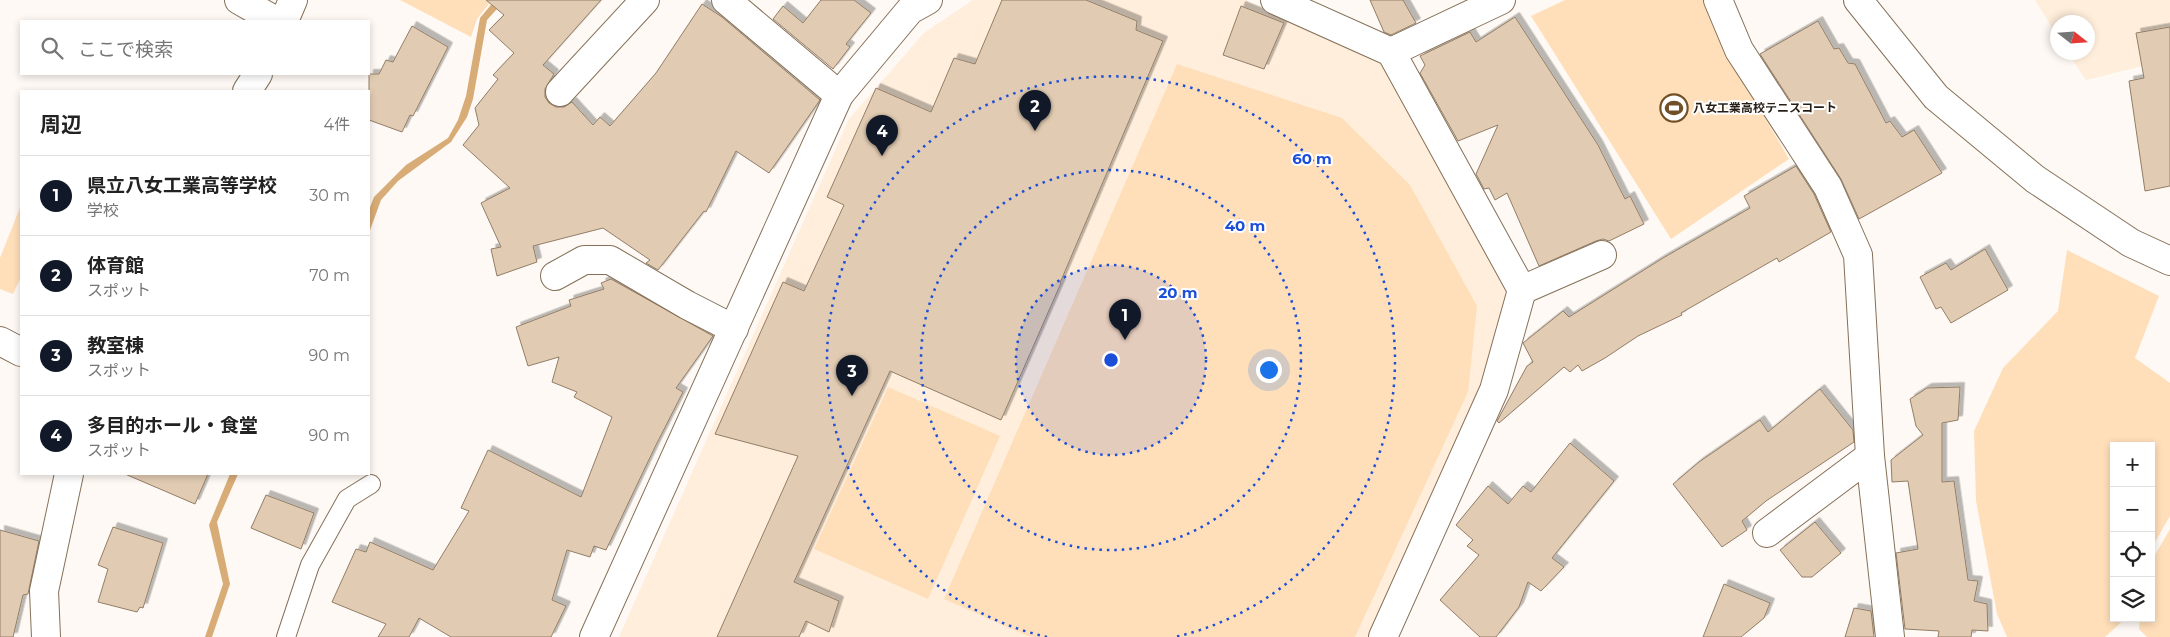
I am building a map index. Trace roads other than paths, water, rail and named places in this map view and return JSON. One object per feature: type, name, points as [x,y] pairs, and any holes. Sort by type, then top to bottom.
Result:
[{"type":"street","points":[[239,0],[274,20]]},
{"type":"street","points":[[284,20],[293,0]]},
{"type":"street","points":[[560,92],[645,0]]},
{"type":"street","points":[[726,0],[839,94]]},
{"type":"street","points":[[594,637],[839,94],[910,10],[928,0]]},
{"type":"street","points":[[1275,0],[1391,52],[1522,290],[1494,390],[1383,637]]},
{"type":"street","points":[[1391,52],[1501,0]]},
{"type":"street","points":[[1718,0],[1739,50],[1828,187],[1858,255],[1870,456],[1890,637]]},
{"type":"street","points":[[1858,0],[1936,97],[2035,179],[2131,243],[2170,261]]},
{"type":"street","points":[[248,90],[257,75]]},
{"type":"street","points":[[1522,290],[1602,255]]},
{"type":"street","points":[[555,276],[584,260],[610,260],[687,305],[734,328]]},
{"type":"street","points":[[0,341],[20,351]]},
{"type":"street","points":[[1766,533],[1870,456]]},
{"type":"street","points":[[46,637],[44,591],[69,475]]},
{"type":"lane","points":[[286,637],[310,565],[347,500],[371,484]]},
{"type":"place","name":"八女工業高校テニスコート","points":[[1674,108]]},
{"type":"place","name":"体育館","points":[[1035,131]]},
{"type":"place","name":"多目的ホール・食堂","points":[[882,156]]},
{"type":"place","name":"県立八女工業高等学校","points":[[1125,340]]},
{"type":"place","name":"教室棟","points":[[852,396]]}]
